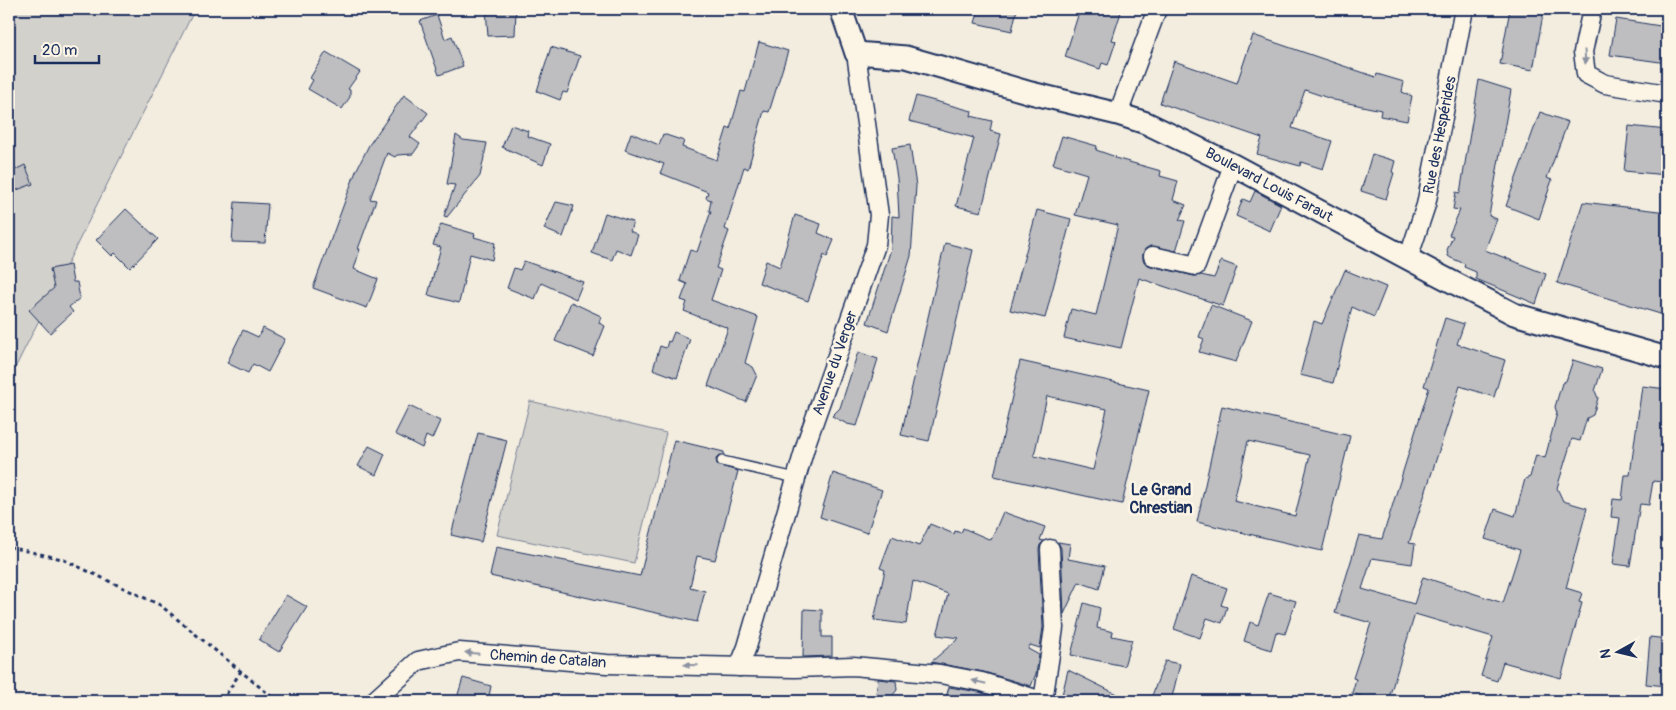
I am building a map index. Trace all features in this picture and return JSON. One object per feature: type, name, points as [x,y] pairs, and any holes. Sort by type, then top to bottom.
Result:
[{"type":"street","name":"Avenue du Verger","points":[[841,9],[856,53]]},
{"type":"street","name":"Avenue du Verger","points":[[739,667],[747,648],[807,441],[876,245],[879,215],[856,53],[854,9]]},
{"type":"street","points":[[1118,114],[1156,9]]},
{"type":"street","name":"Rue des Hespérides","points":[[1408,258],[1426,205],[1464,9]]},
{"type":"street","points":[[1592,9],[1583,52],[1586,74],[1604,84],[1667,94]]},
{"type":"street","name":"Boulevard Louis Faraut","points":[[856,53],[906,58],[1146,123],[1233,165],[1514,314],[1667,358]]},
{"type":"street","points":[[1153,256],[1196,266],[1233,165]]},
{"type":"street","points":[[1042,701],[1054,628],[1050,548]]},
{"type":"street","name":"Chemin de Catalan","points":[[374,701],[418,661],[459,652],[607,664],[813,668],[853,666],[940,674],[982,682],[1042,701]]},
{"type":"lane","points":[[722,461],[796,478]]},
{"type":"path","points":[[9,547],[62,559],[160,605],[277,701]]},
{"type":"path","points":[[222,701],[241,671]]},
{"type":"shaded area","points":[[9,9],[195,9],[9,380]]},
{"type":"shaded area","points":[[530,401],[666,433],[634,563],[497,535]]},
{"type":"building","points":[[486,9],[516,9],[515,35],[488,36]]},
{"type":"building","points":[[979,9],[1017,9],[1012,31],[975,23]]},
{"type":"building","points":[[1080,9],[1122,9],[1112,40],[1116,41],[1108,65],[1102,63],[1100,69],[1065,57]]},
{"type":"building","points":[[1510,9],[1544,9],[1533,70],[1500,64]]},
{"type":"building","points":[[437,15],[445,39],[452,36],[463,66],[439,75],[420,21]]},
{"type":"building","points":[[1616,19],[1667,27],[1667,63],[1610,55]]},
{"type":"building","points":[[1253,35],[1376,77],[1377,74],[1404,82],[1402,92],[1412,96],[1407,121],[1380,116],[1381,110],[1334,100],[1305,90],[1292,128],[1332,141],[1323,169],[1301,162],[1300,166],[1257,154],[1262,138],[1160,103],[1174,61],[1237,83]]},
{"type":"building","points":[[759,42],[788,51],[769,112],[764,111],[748,169],[744,167],[725,229],[729,231],[716,268],[721,270],[711,300],[758,317],[745,363],[753,367],[757,375],[746,402],[708,386],[728,328],[684,311],[687,302],[681,300],[687,284],[680,281],[690,250],[697,252],[711,211],[709,211],[711,200],[706,198],[708,192],[660,173],[664,164],[625,150],[631,133],[659,145],[663,134],[684,141],[682,147],[717,160],[727,128],[730,129],[741,91],[745,92]]},
{"type":"building","points":[[551,47],[580,56],[567,93],[563,92],[560,100],[537,91]]},
{"type":"building","points":[[326,52],[360,72],[348,89],[350,90],[350,97],[342,109],[308,89],[313,80],[310,78]]},
{"type":"building","points":[[1479,80],[1511,90],[1489,216],[1497,219],[1485,250],[1546,274],[1536,304],[1476,279],[1476,272],[1464,267],[1465,264],[1448,256],[1447,250],[1453,236],[1449,235],[1460,210],[1453,209],[1456,192],[1460,193]]},
{"type":"building","points":[[404,95],[428,113],[410,137],[420,144],[413,154],[397,155],[395,157],[387,153],[370,199],[376,200],[358,249],[360,249],[354,269],[378,279],[367,308],[313,288],[356,171],[369,145]]},
{"type":"building","points":[[916,96],[972,111],[971,116],[992,121],[990,131],[1001,134],[981,212],[956,206],[974,138],[909,121]]},
{"type":"building","points":[[1540,112],[1568,122],[1547,178],[1552,180],[1539,219],[1506,206]]},
{"type":"building","points":[[511,125],[528,131],[527,136],[550,144],[543,165],[502,147]]},
{"type":"building","points":[[1629,126],[1667,130],[1667,175],[1624,171]]},
{"type":"building","points":[[456,135],[463,140],[487,143],[480,176],[447,217],[444,216],[455,185],[447,184]]},
{"type":"building","points":[[1062,136],[1097,146],[1096,150],[1115,158],[1161,171],[1160,176],[1178,181],[1173,200],[1186,205],[1179,220],[1185,221],[1176,251],[1150,246],[1145,249],[1143,260],[1151,266],[1194,276],[1201,275],[1214,278],[1221,261],[1237,267],[1223,306],[1139,278],[1121,348],[1064,338],[1071,309],[1096,315],[1118,225],[1075,215],[1087,174],[1053,164]]},
{"type":"building","points":[[910,145],[916,186],[911,256],[888,331],[867,323],[891,249],[892,216],[899,217],[897,178],[892,148]]},
{"type":"building","points":[[1372,154],[1395,161],[1392,172],[1394,173],[1386,199],[1361,191]]},
{"type":"building","points":[[25,165],[33,184],[9,193],[9,173]]},
{"type":"building","points":[[1255,191],[1281,205],[1270,231],[1236,216],[1243,199],[1250,202]]},
{"type":"building","points":[[235,202],[268,204],[265,243],[232,242]]},
{"type":"building","points":[[556,202],[574,206],[563,237],[544,229]]},
{"type":"building","points":[[1583,202],[1667,212],[1667,316],[1557,283]]},
{"type":"building","points":[[126,209],[158,239],[130,268],[115,253],[112,256],[96,240]]},
{"type":"building","points":[[1037,210],[1071,219],[1045,318],[1010,310]]},
{"type":"building","points":[[605,213],[633,222],[630,231],[638,235],[631,255],[616,249],[612,260],[592,253]]},
{"type":"building","points":[[795,215],[821,224],[818,233],[834,240],[827,257],[824,255],[808,301],[759,283],[766,261],[780,267]]},
{"type":"building","points":[[441,224],[475,234],[474,237],[495,243],[492,260],[470,254],[459,303],[428,295],[441,247],[433,245]]},
{"type":"building","points":[[945,243],[973,250],[929,441],[901,435]]},
{"type":"building","points":[[524,261],[583,282],[576,299],[541,283],[535,299],[507,288],[514,268],[520,270]]},
{"type":"building","points":[[70,265],[73,282],[77,282],[80,298],[69,307],[73,312],[50,333],[29,310],[54,288],[50,269]]},
{"type":"building","points":[[1345,270],[1386,287],[1374,317],[1352,307],[1333,383],[1300,375],[1314,321],[1322,324]]},
{"type":"building","points":[[571,302],[601,316],[599,323],[605,326],[593,356],[555,341]]},
{"type":"building","points":[[1211,305],[1252,321],[1236,362],[1199,352],[1204,339],[1199,337]]},
{"type":"building","points":[[1445,318],[1464,324],[1457,344],[1505,360],[1494,397],[1460,386],[1409,543],[1415,544],[1412,564],[1372,558],[1362,589],[1414,604],[1423,577],[1503,603],[1520,550],[1485,539],[1495,509],[1515,516],[1525,479],[1530,477],[1536,455],[1545,458],[1557,413],[1555,407],[1562,383],[1566,381],[1573,360],[1602,369],[1595,391],[1598,398],[1593,415],[1587,418],[1580,441],[1572,439],[1557,488],[1563,501],[1587,508],[1566,588],[1582,593],[1579,602],[1582,603],[1561,678],[1503,662],[1497,681],[1481,676],[1493,637],[1415,614],[1388,701],[1376,701],[1352,693],[1356,679],[1353,678],[1371,623],[1335,613],[1359,535],[1382,539],[1429,388],[1424,386]]},
{"type":"building","points":[[263,328],[285,339],[268,372],[253,364],[248,373],[227,363],[243,330],[258,337]]},
{"type":"building","points":[[674,332],[690,339],[677,378],[653,369],[660,346],[666,348]]},
{"type":"building","points":[[858,352],[878,359],[857,426],[847,424],[832,416],[840,408]]},
{"type":"building","points":[[1020,361],[1149,390],[1122,504],[994,476]],"holes":[[[1047,396],[1107,409],[1093,470],[1034,456]]]},
{"type":"building","points":[[1642,386],[1667,389],[1667,447],[1663,482],[1653,481],[1649,505],[1640,504],[1630,566],[1613,564],[1620,518],[1611,517],[1613,499],[1622,500],[1625,475],[1630,475]]},
{"type":"building","points":[[409,406],[440,421],[432,439],[426,436],[422,448],[395,434]]},
{"type":"building","points":[[1222,406],[1350,436],[1322,551],[1197,522]],"holes":[[[1248,441],[1310,455],[1295,516],[1234,501]]]},
{"type":"building","points":[[478,433],[507,440],[481,542],[451,535]]},
{"type":"building","points":[[674,440],[724,452],[724,455],[720,455],[716,459],[717,465],[738,471],[715,560],[697,556],[690,587],[705,591],[697,622],[490,576],[496,547],[640,576]]},
{"type":"building","points":[[369,446],[385,454],[376,475],[358,466]]},
{"type":"building","points":[[833,473],[882,490],[867,533],[820,517]]},
{"type":"building","points":[[1003,512],[1045,527],[1040,540],[1044,541],[1040,545],[1039,550],[1043,627],[1040,648],[1030,645],[1028,649],[1039,655],[1036,674],[1031,686],[984,672],[931,662],[959,638],[937,635],[948,594],[913,581],[906,624],[874,620],[885,570],[880,568],[892,536],[919,546],[930,524],[954,534],[955,531],[961,533],[963,528],[991,540]]},
{"type":"building","points":[[1058,542],[1070,544],[1068,559],[1105,566],[1099,589],[1079,582],[1064,614],[1061,548]]},
{"type":"building","points":[[1191,576],[1227,588],[1221,605],[1227,607],[1222,623],[1207,618],[1200,638],[1174,629]]},
{"type":"building","points":[[1269,593],[1296,601],[1285,634],[1276,632],[1271,650],[1244,641],[1250,622],[1258,625]]},
{"type":"building","points":[[286,595],[307,607],[279,652],[259,640]]},
{"type":"building","points":[[1084,603],[1100,608],[1097,628],[1113,632],[1112,636],[1132,640],[1124,666],[1071,655]]},
{"type":"building","points":[[804,609],[822,610],[822,637],[832,637],[832,656],[803,657]]},
{"type":"building","points":[[1650,637],[1667,639],[1667,686],[1646,684]]},
{"type":"building","points":[[1165,661],[1180,664],[1171,701],[1150,701]]},
{"type":"building","points":[[1068,670],[1131,701],[1087,701],[1062,695]]},
{"type":"building","points":[[463,678],[491,686],[488,701],[456,701]]},
{"type":"building","points":[[878,679],[896,681],[897,690],[888,701],[875,701]]},
{"type":"building","points":[[949,687],[979,692],[1008,701],[945,701]]},
{"type":"district","name":"Le Grand Chrestian","points":[[1161,499]]}]
